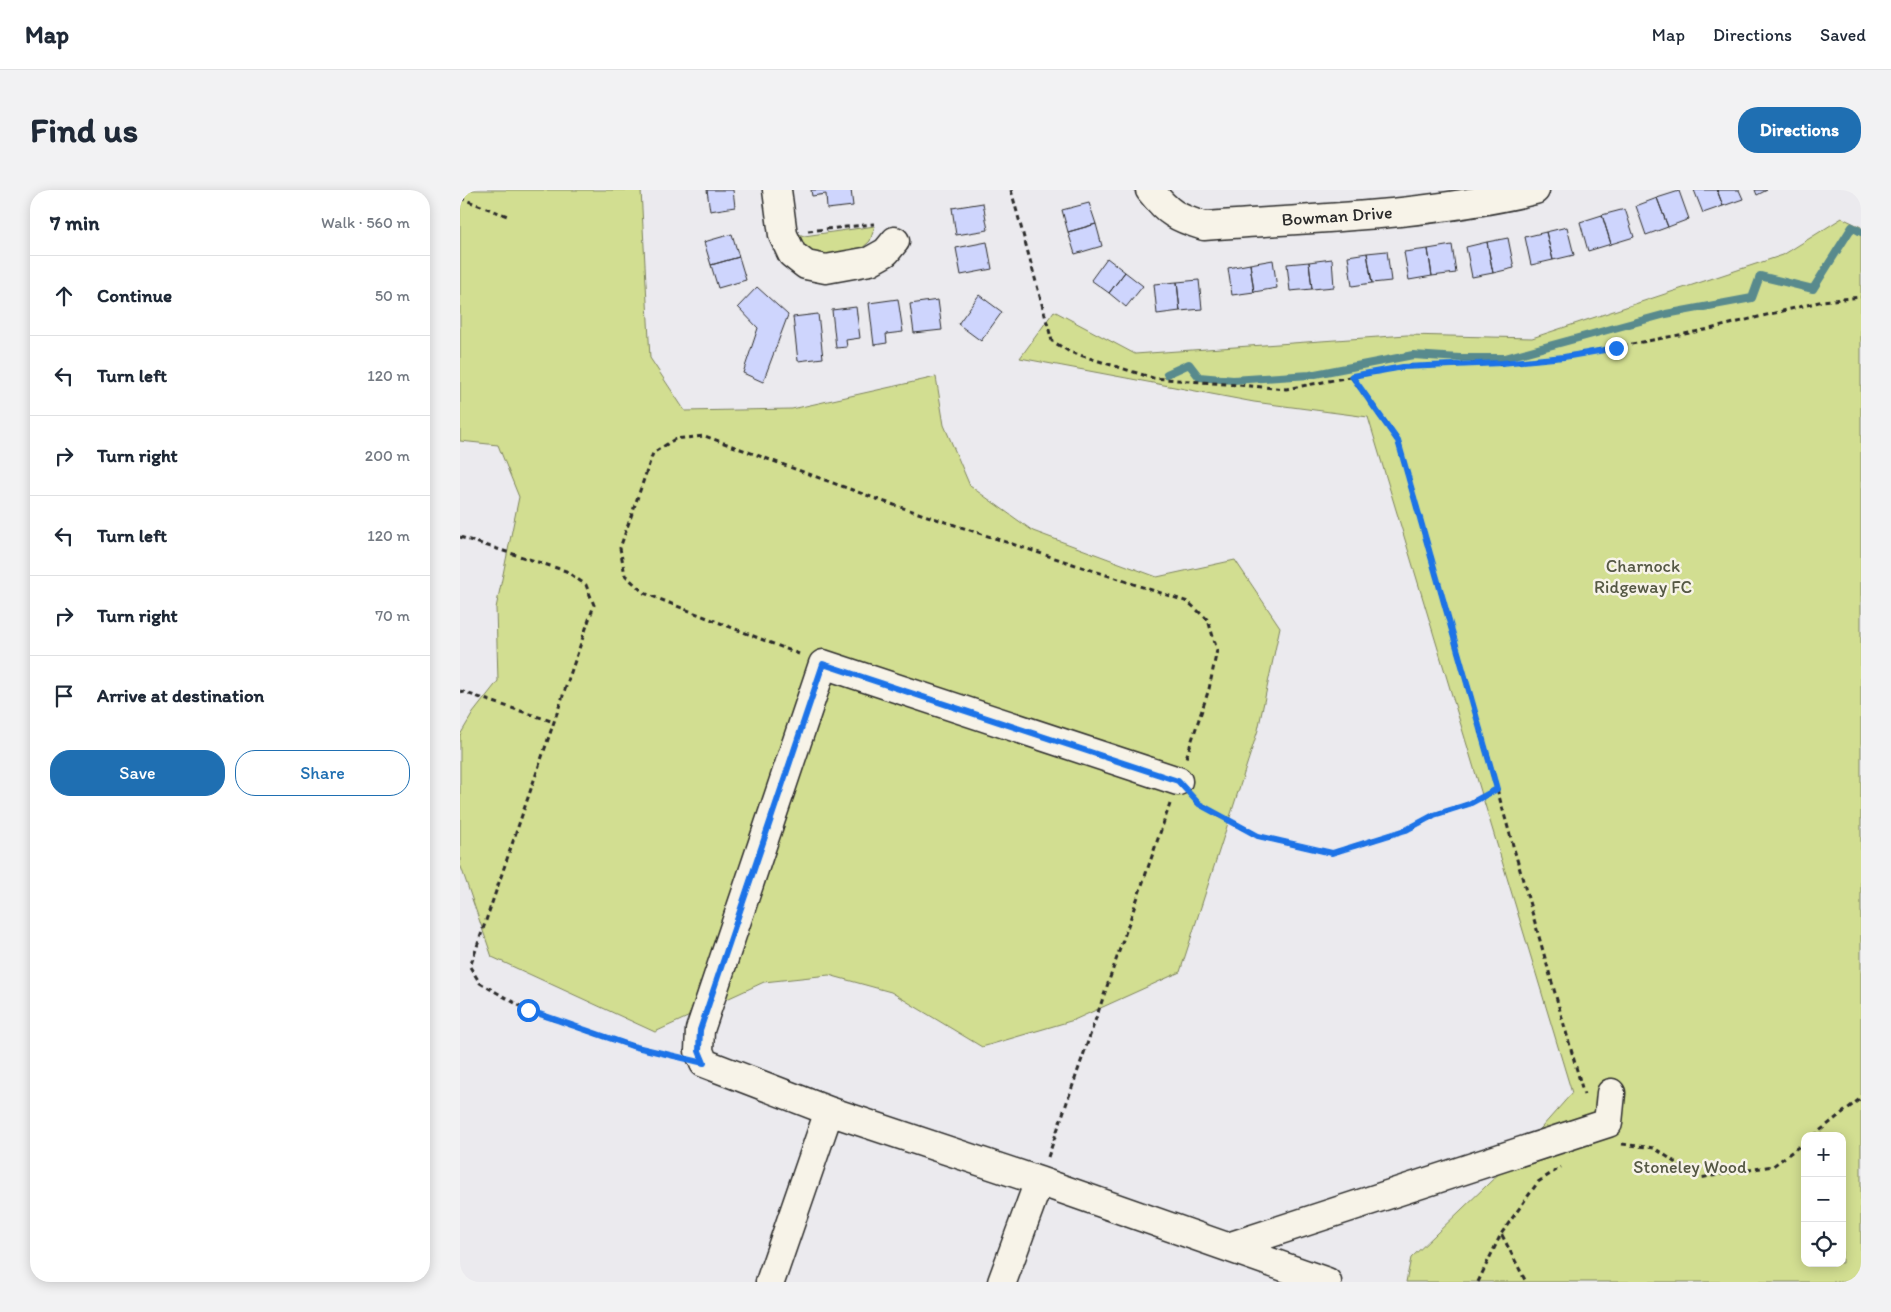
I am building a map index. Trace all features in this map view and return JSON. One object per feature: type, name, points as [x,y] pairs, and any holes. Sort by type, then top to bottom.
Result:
[{"type":"street","points":[[777,190],[782,235],[792,254],[806,265],[826,269],[870,261],[886,252],[895,241]]},
{"type":"street","name":"Bowman Drive","points":[[1150,190],[1164,207],[1182,219],[1204,226],[1412,200],[1508,197],[1535,190]]},
{"type":"street","points":[[1178,781],[823,664],[700,1030],[699,1051],[704,1063],[829,1111],[1039,1181],[1327,1282]]},
{"type":"street","points":[[1228,1247],[1608,1124],[1611,1093]]},
{"type":"street","points":[[770,1282],[829,1111]]},
{"type":"street","points":[[1002,1282],[1039,1181]]},
{"type":"path","points":[[1011,190],[1052,341],[1070,352],[1153,378],[1286,389],[1403,367],[1502,363],[1564,357],[1710,329],[1824,300],[1861,297]]},
{"type":"path","points":[[460,198],[510,217]]},
{"type":"path","points":[[780,218],[804,232],[893,222],[895,241]]},
{"type":"path","points":[[1352,376],[1398,441],[1598,1141],[1654,1148],[1699,1178],[1773,1166],[1801,1145]]},
{"type":"path","points":[[460,537],[566,571],[586,585],[594,604],[470,967],[480,983],[528,1010],[632,1046],[704,1063]]},
{"type":"path","points":[[460,691],[554,722]]},
{"type":"path","points":[[1178,781],[1199,804],[1258,836],[1332,853],[1406,830],[1434,815],[1469,804],[1497,789]]},
{"type":"path","points":[[1818,1132],[1861,1098]]},
{"type":"path","points":[[1478,1282],[1501,1234],[1538,1182],[1568,1162]]},
{"type":"path","points":[[1501,1234],[1526,1282]]},
{"type":"green space","points":[[460,190],[641,190],[650,358],[685,411],[792,409],[936,377],[944,425],[970,486],[1033,531],[1157,577],[1235,560],[1280,627],[1258,730],[1180,972],[1074,1020],[982,1047],[891,992],[829,975],[764,982],[655,1032],[492,957],[460,864],[460,735],[473,713],[498,681],[496,608],[519,497],[498,445],[460,441]]},
{"type":"green space","name":"Charnock Ridgeway FC","points":[[1842,218],[1861,227],[1861,1282],[1406,1282],[1411,1258],[1511,1162],[1572,1093],[1368,417],[1254,402],[1020,358],[1054,311],[1135,354],[1407,335],[1532,338],[1783,255]]},
{"type":"green space","points":[[875,226],[870,241],[858,252],[814,257],[798,244],[794,232],[804,236]]},
{"type":"building","points":[[707,190],[733,190],[735,207],[710,211]]},
{"type":"building","points":[[811,190],[851,190],[853,206],[827,209],[826,194],[812,196]]},
{"type":"building","points":[[1694,190],[1717,190],[1723,206],[1703,213]]},
{"type":"building","points":[[1717,190],[1739,190],[1743,199],[1723,206]]},
{"type":"building","points":[[1755,190],[1767,190],[1757,195]]},
{"type":"building","points":[[1679,191],[1689,219],[1668,227],[1657,198]]},
{"type":"building","points":[[1657,198],[1668,227],[1646,235],[1636,206]]},
{"type":"building","points":[[983,203],[988,230],[956,235],[952,208]]},
{"type":"building","points":[[1089,203],[1096,224],[1068,232],[1062,210]]},
{"type":"building","points":[[1625,209],[1634,237],[1611,244],[1602,215]]},
{"type":"building","points":[[1602,215],[1611,244],[1588,251],[1580,222]]},
{"type":"building","points":[[1096,224],[1102,246],[1075,254],[1068,232]]},
{"type":"building","points":[[1567,227],[1574,255],[1553,260],[1546,232]]},
{"type":"building","points":[[1546,232],[1553,260],[1531,265],[1525,237]]},
{"type":"building","points":[[732,234],[739,257],[711,265],[704,242]]},
{"type":"building","points":[[1508,238],[1514,268],[1493,273],[1487,242]]},
{"type":"building","points":[[987,242],[992,269],[961,275],[956,248]]},
{"type":"building","points":[[1487,242],[1493,273],[1472,277],[1466,247]]},
{"type":"building","points":[[1452,245],[1456,273],[1432,276],[1428,249]]},
{"type":"building","points":[[1428,249],[1432,276],[1409,280],[1404,252]]},
{"type":"building","points":[[1387,251],[1391,281],[1372,283],[1367,253]]},
{"type":"building","points":[[1367,253],[1372,283],[1352,286],[1348,256]]},
{"type":"building","points":[[739,257],[746,280],[718,288],[711,265]]},
{"type":"building","points":[[1107,258],[1125,272],[1109,293],[1091,280]]},
{"type":"building","points":[[1332,259],[1334,287],[1312,289],[1309,262]]},
{"type":"building","points":[[1273,260],[1277,288],[1254,292],[1250,264]]},
{"type":"building","points":[[1309,262],[1312,289],[1290,291],[1287,264]]},
{"type":"building","points":[[1250,264],[1254,292],[1232,295],[1228,268]]},
{"type":"building","points":[[1125,272],[1143,286],[1126,307],[1109,293]]},
{"type":"building","points":[[1199,280],[1202,309],[1180,311],[1177,282]]},
{"type":"building","points":[[1177,282],[1180,311],[1157,314],[1154,284]]},
{"type":"building","points":[[757,287],[788,315],[763,382],[743,373],[758,328],[738,307]]},
{"type":"building","points":[[979,295],[1002,312],[981,341],[958,324]]},
{"type":"building","points":[[898,299],[903,332],[886,334],[887,343],[874,345],[869,303]]},
{"type":"building","points":[[938,300],[942,330],[914,333],[910,304]]},
{"type":"building","points":[[856,307],[860,338],[846,340],[847,347],[836,348],[832,310]]},
{"type":"building","points":[[818,314],[823,358],[798,361],[793,317]]},
{"type":"waterway","points":[[1167,374],[1189,364],[1199,377],[1233,380],[1310,375],[1413,355],[1505,358],[1666,314],[1752,298],[1760,276],[1813,289],[1852,227],[1861,232]]},
{"type":"route","points":[[528,1010],[632,1046],[704,1063],[699,1051],[700,1030],[823,664],[1178,781],[1199,804],[1258,836],[1332,853],[1406,830],[1434,815],[1469,804],[1497,789],[1398,441],[1352,376],[1403,367],[1502,363],[1564,357],[1616,348]]},
{"type":"park label","name":"Stoneley Wood","points":[[1690,1167]]}]
